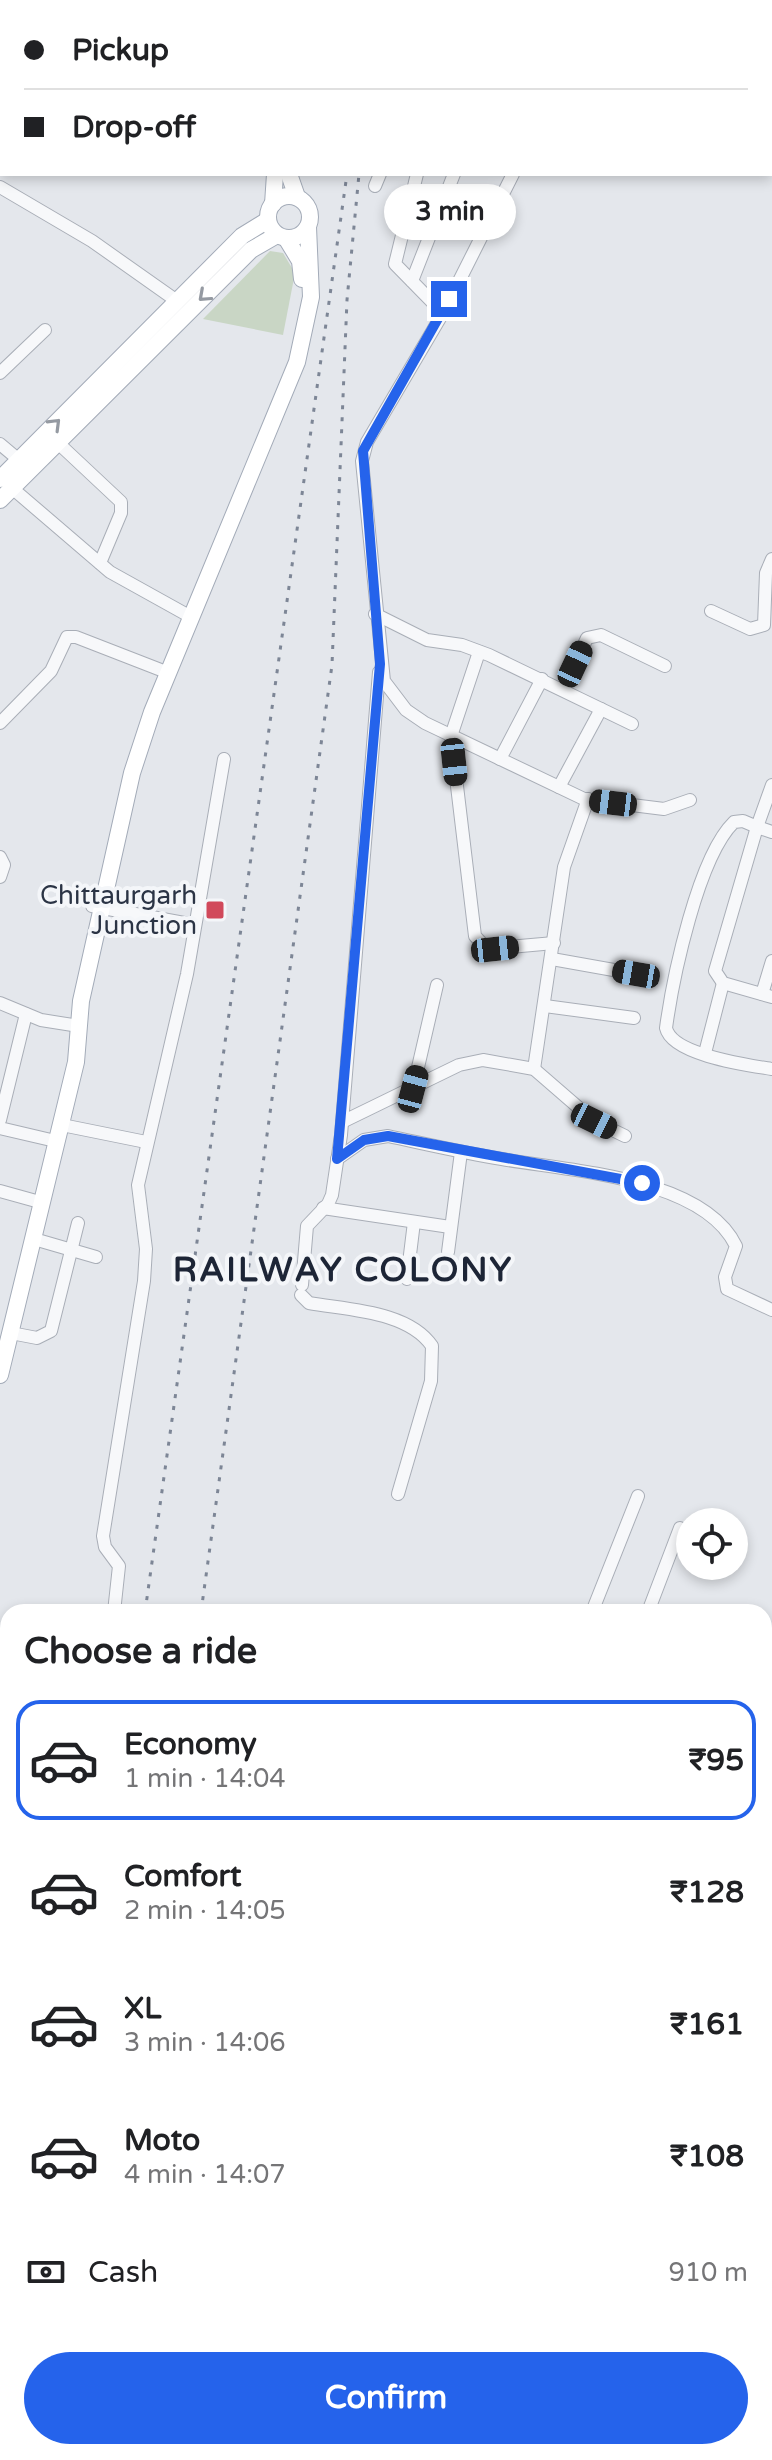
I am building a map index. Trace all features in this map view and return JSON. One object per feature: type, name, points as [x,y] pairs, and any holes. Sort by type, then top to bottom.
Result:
[{"type":"main road","points":[[96,907],[141,742],[295,336],[303,275],[300,261],[274,222],[275,176]]},
{"type":"main road","points":[[0,1375],[3,1340],[70,1061],[96,907],[125,770],[161,670],[188,616],[304,338],[312,276],[310,218],[293,176]]},
{"type":"main road","points":[[4,489],[57,442],[251,250],[274,222],[279,198],[300,200]]},
{"type":"main road","points":[[4,489],[19,460],[242,236],[274,222],[302,234],[308,227]]},
{"type":"main road","points":[[3,1340],[34,1239],[62,1125],[76,1062],[75,1026]]},
{"type":"street","points":[[268,176],[274,222]]},
{"type":"street","points":[[417,176],[395,264],[443,313]]},
{"type":"street","points":[[412,281],[453,176]]},
{"type":"street","points":[[512,176],[443,313],[363,451],[375,614],[384,681],[406,710],[451,736],[588,799],[664,809],[690,800]]},
{"type":"street","points":[[0,187],[92,241],[177,301]]},
{"type":"street","points":[[0,373],[45,330]]},
{"type":"street","points":[[57,442],[121,502],[121,513],[100,563]]},
{"type":"street","points":[[0,444],[19,460]]},
{"type":"street","points":[[4,489],[134,588],[188,616]]},
{"type":"street","points":[[711,611],[750,629],[764,625],[766,573],[772,559]]},
{"type":"street","points":[[375,614],[427,640],[479,652],[632,724]]},
{"type":"street","points":[[563,690],[587,638],[592,635],[601,635],[665,666]]},
{"type":"street","points":[[0,723],[51,671],[64,639],[70,636],[161,670]]},
{"type":"street","points":[[479,652],[451,736],[478,943],[495,949],[554,943]]},
{"type":"street","points":[[380,664],[342,1122],[332,1195],[307,1226],[301,1290],[309,1303],[403,1323],[418,1330],[432,1346],[431,1381],[398,1494]]},
{"type":"street","points":[[500,759],[542,679]]},
{"type":"street","points":[[559,787],[601,709]]},
{"type":"street","points":[[115,1604],[119,1566],[105,1547],[103,1536],[144,1281],[146,1249],[138,1201],[146,1142],[161,1090],[195,925],[224,759]]},
{"type":"street","points":[[772,785],[715,974],[723,983],[767,995],[772,961]]},
{"type":"street","points":[[534,1069],[564,867],[588,799]]},
{"type":"street","points":[[772,832],[743,821],[734,822],[717,842],[700,886],[667,1018],[667,1033],[671,1039],[705,1053],[772,1069]]},
{"type":"street","points":[[0,857],[4,865],[0,877]]},
{"type":"street","points":[[96,907],[195,925]]},
{"type":"street","points":[[552,959],[636,974]]},
{"type":"street","points":[[705,1053],[723,983]]},
{"type":"street","points":[[413,1089],[437,985]]},
{"type":"street","points":[[0,1003],[26,1014],[75,1026]]},
{"type":"street","points":[[545,1006],[634,1018]]},
{"type":"street","points":[[0,1120],[26,1014]]},
{"type":"street","points":[[342,1122],[474,1061],[534,1069],[594,1121],[625,1136]]},
{"type":"street","points":[[62,1125],[146,1142]]},
{"type":"street","points":[[0,1128],[51,1140]]},
{"type":"street","points":[[337,1159],[364,1140],[380,1135],[642,1183],[699,1208],[736,1246],[725,1277],[727,1289],[772,1310]]},
{"type":"street","points":[[448,1252],[461,1152]]},
{"type":"street","points":[[0,1191],[36,1201]]},
{"type":"street","points":[[323,1208],[450,1227]]},
{"type":"street","points":[[407,1279],[414,1222]]},
{"type":"street","points":[[3,1340],[37,1338],[49,1334],[78,1223]]},
{"type":"street","points":[[34,1239],[96,1257]]},
{"type":"street","points":[[596,1604],[638,1496]]},
{"type":"street","points":[[651,1604],[676,1538]]},
{"type":"green space","points":[[270,251],[283,253],[295,273],[283,335],[203,319]]},
{"type":"railway","points":[[146,1604],[347,176]]},
{"type":"railway","points":[[202,1604],[332,665],[347,300],[359,176]]},
{"type":"place","name":"Chittaurgarh Junction","points":[[215,910]]},
{"type":"district","name":"RAILWAY COLONY","points":[[343,1269]]},
{"type":"route","points":[[449,299],[363,451],[380,664],[377,729],[337,1159],[364,1140],[380,1135],[642,1183]]}]
